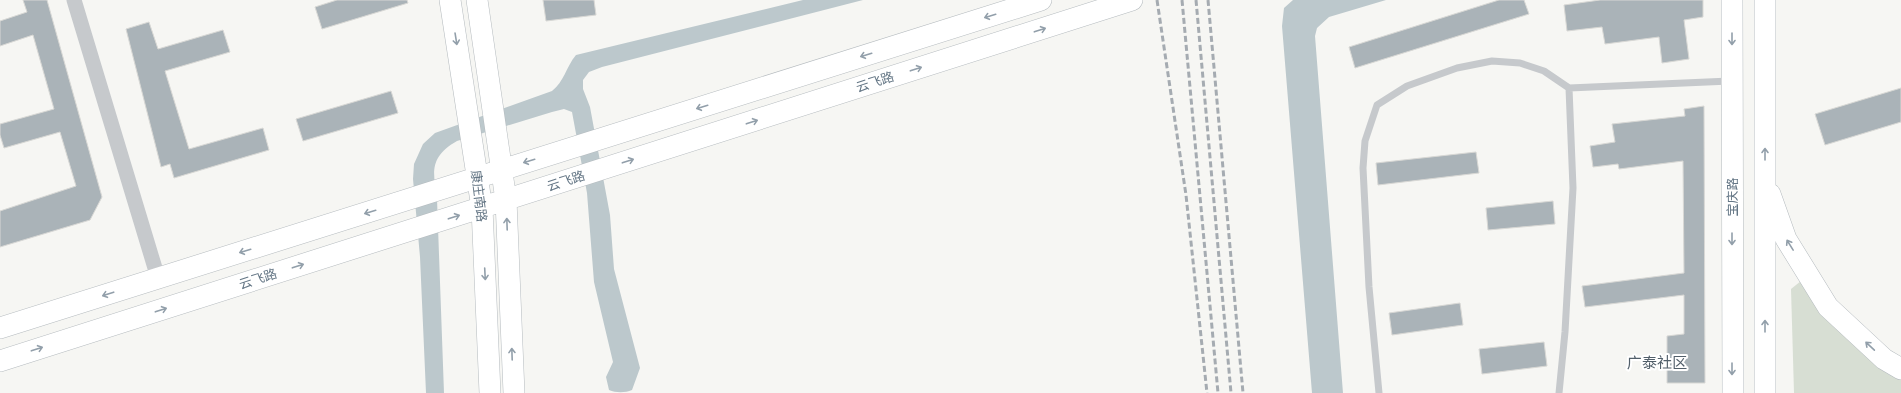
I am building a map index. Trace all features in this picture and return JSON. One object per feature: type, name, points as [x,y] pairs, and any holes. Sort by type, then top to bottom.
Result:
[{"type":"main road","name":"康庄南路","points":[[450,0],[482,208],[490,393]]},
{"type":"main road","name":"康庄南路","points":[[477,0],[506,200],[514,393]]},
{"type":"main road","points":[[0,328],[477,179],[1041,0]]},
{"type":"main road","name":"云飞路","points":[[0,361],[1132,0]]},
{"type":"main road","name":"宝庆路","points":[[1732,0],[1732,393]]},
{"type":"main road","points":[[1765,0],[1765,393]]},
{"type":"main road","points":[[1765,180],[1786,239],[1828,307],[1884,359],[1901,369]]},
{"type":"street","points":[[74,0],[158,278]]},
{"type":"lane","points":[[1379,393],[1369,287],[1363,168],[1365,141],[1377,105],[1408,86],[1457,68],[1492,61],[1520,63],[1544,72],[1569,88],[1732,81]]},
{"type":"lane","points":[[1559,393],[1565,332],[1573,188],[1569,88]]},
{"type":"shaded area","points":[[803,0],[863,0],[602,67],[589,72],[583,80],[583,89],[590,107],[610,215],[614,269],[640,368],[632,390],[626,392],[615,392],[609,390],[606,377],[613,362],[594,282],[587,193],[572,112],[564,109],[552,112],[457,141],[442,153],[437,159],[435,166],[434,181],[437,199],[444,393],[426,393],[420,257],[413,179],[414,164],[423,144],[435,133],[552,91],[562,79],[576,55]]},
{"type":"shaded area","points":[[1293,0],[1386,0],[1329,17],[1317,28],[1315,36],[1343,393],[1312,393],[1282,26],[1284,8]]},
{"type":"shaded area","points":[[1801,281],[1901,375],[1901,393],[1794,393],[1791,289]]},
{"type":"building","points":[[23,0],[47,0],[102,197],[90,220],[0,247],[0,211],[76,186],[60,132],[4,148],[0,135],[0,124],[54,109],[33,35],[0,46],[0,21],[27,12]]},
{"type":"building","points":[[337,0],[407,0],[408,3],[322,29],[315,7]]},
{"type":"building","points":[[543,0],[594,0],[596,15],[546,21]]},
{"type":"building","points":[[1499,0],[1524,0],[1529,14],[1355,68],[1349,47]]},
{"type":"building","points":[[1600,0],[1703,0],[1703,17],[1684,20],[1689,59],[1662,63],[1659,37],[1605,44],[1602,27],[1567,31],[1564,5]]},
{"type":"building","points":[[149,22],[158,49],[223,30],[230,52],[165,71],[189,149],[263,128],[269,150],[174,178],[170,164],[161,167],[126,29]]},
{"type":"building","points":[[1901,88],[1901,122],[1825,145],[1815,114]]},
{"type":"building","points":[[391,91],[398,113],[303,141],[296,119]]},
{"type":"building","points":[[1704,106],[1705,383],[1667,383],[1667,336],[1684,334],[1684,295],[1585,307],[1582,286],[1684,273],[1683,161],[1619,169],[1618,164],[1593,167],[1590,146],[1615,142],[1612,124],[1685,116],[1684,109]]},
{"type":"building","points":[[1476,152],[1479,173],[1378,185],[1376,163]]},
{"type":"building","points":[[1553,201],[1555,224],[1488,230],[1486,208]]},
{"type":"building","points":[[1460,303],[1463,325],[1392,335],[1389,313]]},
{"type":"building","points":[[1544,342],[1547,366],[1482,374],[1479,349]]},
{"type":"railway","points":[[1157,0],[1186,195],[1207,393]]},
{"type":"railway","points":[[1182,0],[1218,393]]},
{"type":"railway","points":[[1196,0],[1231,393]]},
{"type":"railway","points":[[1208,0],[1243,393]]},
{"type":"district","name":"广泰社区","points":[[1657,363]]}]
